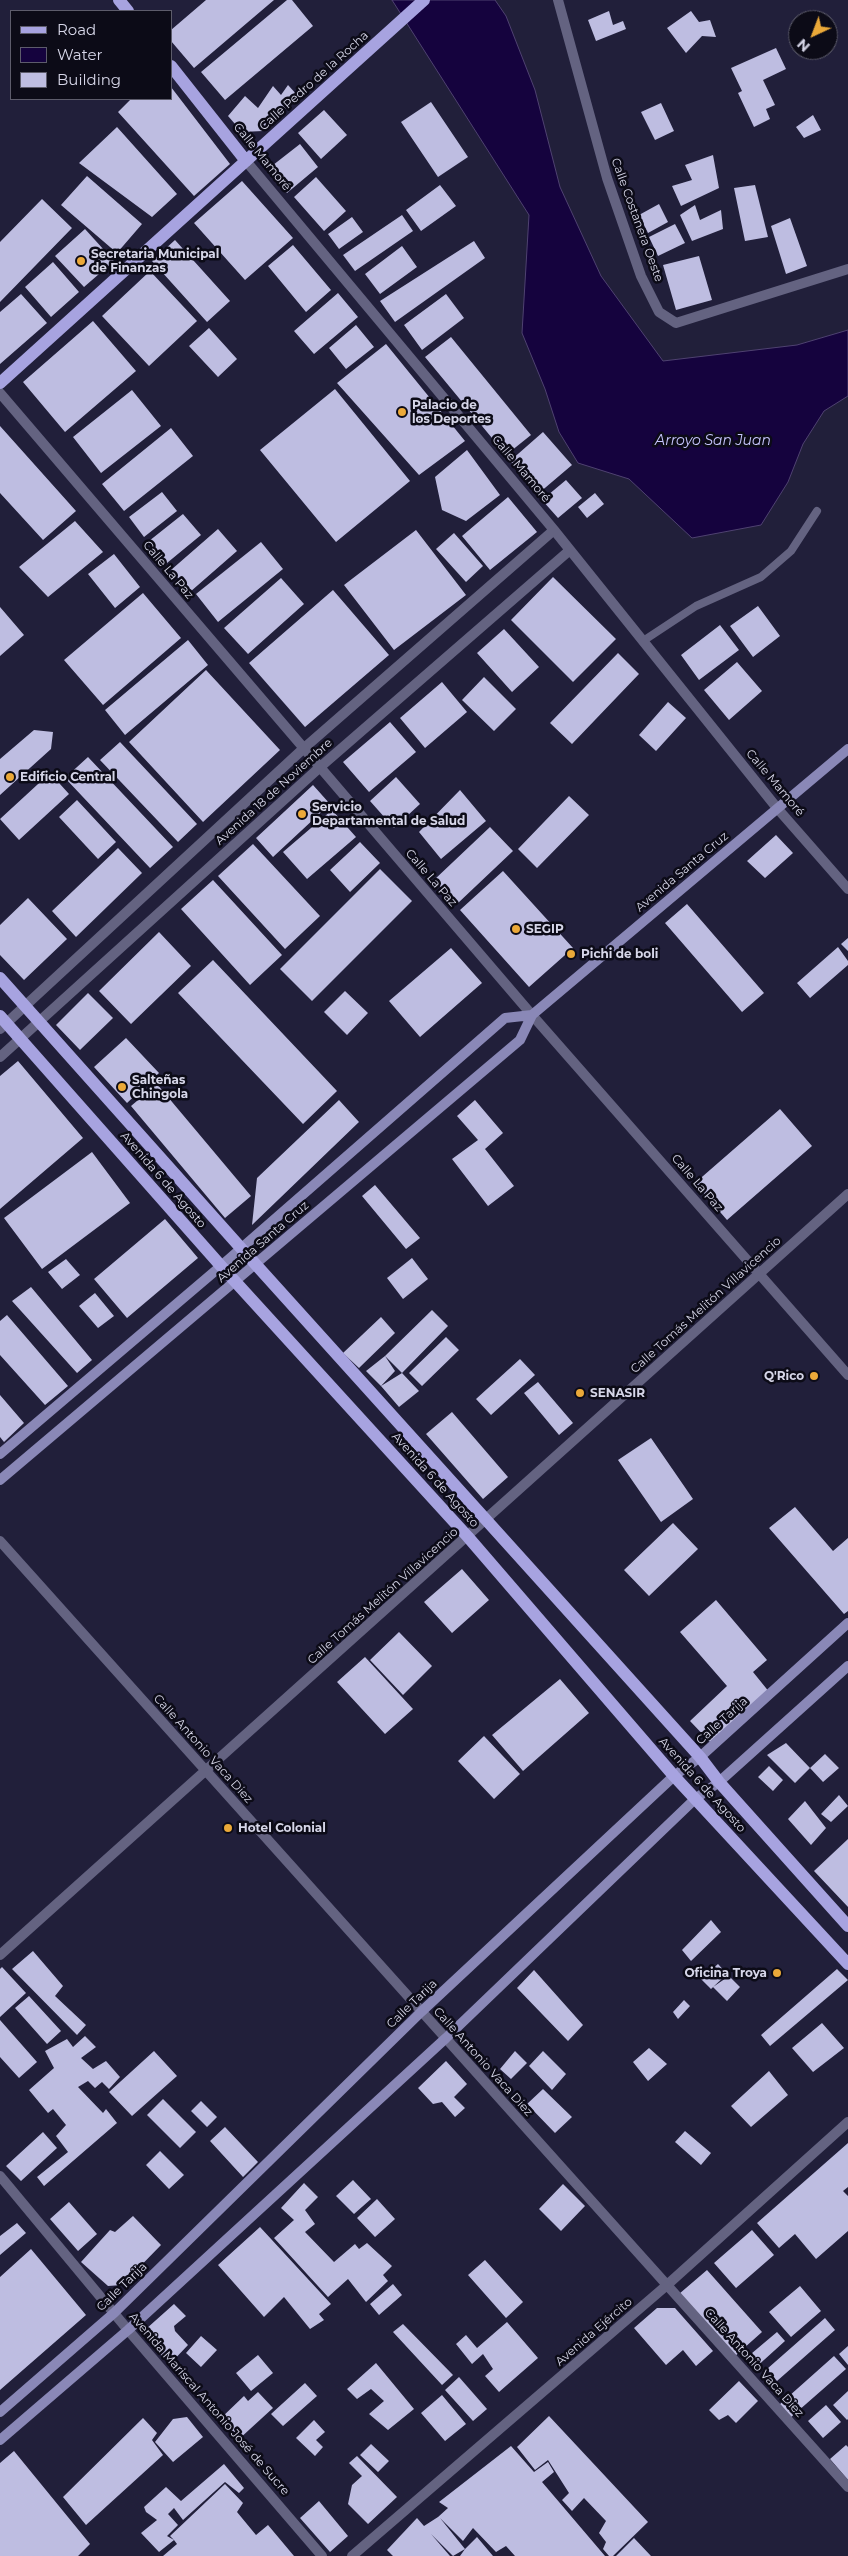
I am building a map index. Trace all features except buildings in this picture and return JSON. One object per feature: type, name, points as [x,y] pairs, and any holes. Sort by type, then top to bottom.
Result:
[{"type":"main road","points":[[119,0],[127,10]]},
{"type":"main road","name":"Calle Pedro de la Rocha","points":[[0,383],[424,0]]},
{"type":"main road","name":"Calle Mamoré","points":[[172,67],[246,161]]},
{"type":"main road","name":"Avenida 6 de Agosto","points":[[0,978],[240,1248],[700,1757],[719,1782],[848,1926]]},
{"type":"main road","name":"Avenida 6 de Agosto","points":[[2,1023],[20,1039],[221,1266],[468,1537],[695,1800],[848,1964]]},
{"type":"street","name":"Calle Costanera Oeste","points":[[558,0],[607,178],[641,276],[659,312],[676,323],[848,269]]},
{"type":"street","name":"Calle Mamoré","points":[[246,161],[554,530],[776,808],[848,889]]},
{"type":"street","name":"Calle La Paz","points":[[0,393],[532,1015],[760,1272],[848,1375]]},
{"type":"street","name":"Avenida 18 de Noviembre","points":[[2,1023],[26,1006],[303,749],[554,530]]},
{"type":"street","name":"Avenida 18 de Noviembre","points":[[0,1058],[319,768],[570,550]]},
{"type":"street","name":"Avenida Santa Cruz","points":[[0,1480],[520,1040],[532,1015],[848,749]]},
{"type":"street","name":"Avenida Santa Cruz","points":[[0,1454],[221,1266],[505,1018],[532,1015]]},
{"type":"street","name":"Calle Tomás Melitón Villavicencio","points":[[0,1955],[486,1521],[848,1194]]},
{"type":"street","name":"Calle Antonio Vaca Diez","points":[[0,1541],[848,2487]]},
{"type":"street","name":"Calle Tarija","points":[[0,2412],[114,2313],[421,2012],[674,1776],[700,1757],[848,1623]]},
{"type":"street","points":[[0,2440],[128,2330],[446,2038],[695,1800],[719,1782],[848,1666]]},
{"type":"street","name":"Avenida Ejército","points":[[352,2556],[667,2285],[848,2122]]},
{"type":"street","name":"Avenida Mariscal Antonio José de Sucre","points":[[0,2176],[128,2330],[322,2556]]},
{"type":"lane","points":[[642,641],[696,606],[761,577],[791,551],[816,511]]},
{"type":"water","name":"Arroyo San Juan","points":[[392,0],[495,0],[506,16],[535,90],[560,187],[601,276],[663,361],[797,345],[848,330],[848,396],[824,411],[803,444],[788,482],[761,525],[692,538],[629,479],[578,463],[559,432],[545,389],[522,333],[529,215]]},
{"type":"place","name":"Secretaria Municipal de Finanzas","points":[[81,261]]},
{"type":"place","name":"Palacio de los Deportes","points":[[402,412]]},
{"type":"place","name":"Edificio Central","points":[[10,777]]},
{"type":"place","name":"Servicio Departamental de Salud","points":[[302,814]]},
{"type":"place","name":"SEGIP","points":[[516,929]]},
{"type":"place","name":"Pichi de boli","points":[[571,954]]},
{"type":"place","name":"Salteñas Chingola","points":[[122,1087]]},
{"type":"place","name":"Q'Rico","points":[[814,1376]]},
{"type":"place","name":"SENASIR","points":[[580,1393]]},
{"type":"place","name":"Hotel Colonial","points":[[228,1828]]},
{"type":"place","name":"Oficina Troya","points":[[777,1973]]}]
